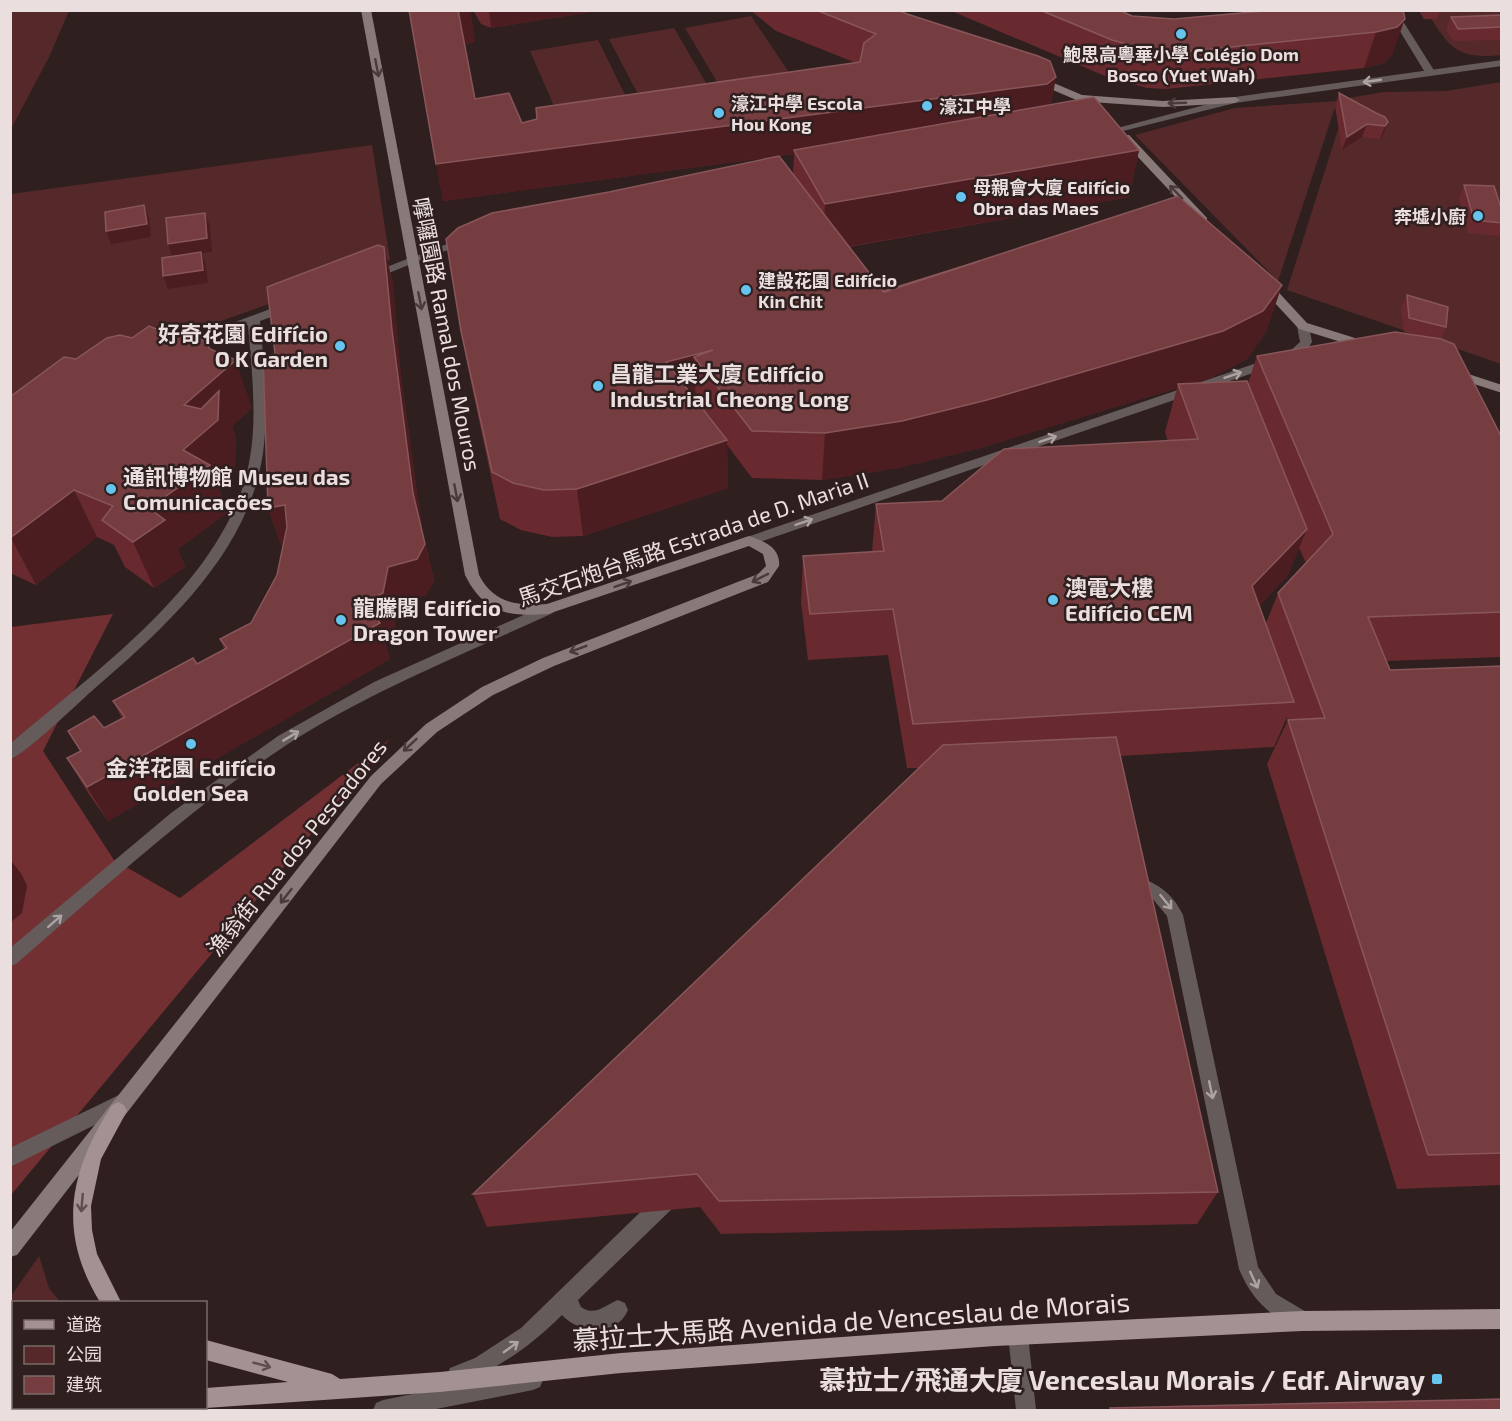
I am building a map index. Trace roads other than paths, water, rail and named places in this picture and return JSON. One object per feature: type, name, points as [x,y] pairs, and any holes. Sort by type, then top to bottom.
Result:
[{"type":"main road","name":"嚤囉園路 Ramal dos Mouros","points":[[366,10],[472,575],[477,589],[490,600],[506,608],[527,611],[548,609]]},
{"type":"main road","points":[[1028,76],[1078,97],[1106,118],[1210,227]]},
{"type":"main road","points":[[1078,97],[1163,104],[1235,100]]},
{"type":"main road","points":[[1256,276],[1303,326],[1384,351]]},
{"type":"main road","points":[[1437,368],[1502,388]]},
{"type":"main road","name":"馬交石炮台馬路 Estrada de D. Maria II","points":[[548,609],[749,541]]},
{"type":"main road","name":"漁翁街 Rua dos Pescadores","points":[[10,1248],[376,780],[415,741],[458,707],[505,680],[763,578],[772,567],[771,554],[760,544],[749,541]]},
{"type":"main road","points":[[110,1301],[97,1281],[87,1257],[81,1217],[83,1189],[91,1162],[122,1105]]},
{"type":"main road","name":"慕拉士大馬路 Avenida de Venceslau de Morais","points":[[207,1398],[440,1382],[621,1363],[1018,1335],[1302,1321],[1502,1319]]},
{"type":"main road","points":[[207,1350],[343,1387]]},
{"type":"street","points":[[1391,10],[1430,72]]},
{"type":"street","points":[[1088,136],[1119,131],[1235,100],[1502,63]]},
{"type":"street","points":[[360,280],[475,236]]},
{"type":"street","points":[[165,352],[296,303]]},
{"type":"street","points":[[10,753],[146,632],[209,566],[235,521],[247,495],[260,420],[254,319]]},
{"type":"street","name":"馬交石炮台馬路 Estrada de D. Maria II","points":[[749,541],[1184,397],[1298,352],[1307,338],[1303,326]]},
{"type":"street","name":"馬交石炮台馬路 Estrada de D. Maria II","points":[[10,959],[171,821],[285,739],[344,706],[548,609]]},
{"type":"street","points":[[1114,882],[1133,882],[1151,888],[1166,900],[1175,915],[1249,1269],[1260,1294],[1277,1308],[1302,1321]]},
{"type":"street","points":[[10,1158],[122,1105]]},
{"type":"street","points":[[440,1382],[482,1365],[504,1353],[528,1335],[685,1183]]},
{"type":"street","points":[[568,1296],[568,1308],[583,1321],[594,1323],[618,1310]]},
{"type":"street","points":[[1018,1335],[1026,1410]]},
{"type":"street","points":[[383,1410],[621,1363]]},
{"type":"place","name":"鮑思高粵華小學 Colégio Dom Bosco (Yuet Wah)","points":[[1181,34]]},
{"type":"place","name":"濠江中學","points":[[927,106]]},
{"type":"place","name":"濠江中學 Escola Hou Kong","points":[[719,113]]},
{"type":"place","name":"母親會大廈 Edifício Obra das Maes","points":[[961,197]]},
{"type":"place","name":"奔墟小廚","points":[[1478,216]]},
{"type":"place","name":"建設花園 Edifício Kin Chit","points":[[746,290]]},
{"type":"place","name":"好奇花園 Edifício O K Garden","points":[[340,346]]},
{"type":"place","name":"昌龍工業大廈 Edifício Industrial Cheong Long","points":[[598,386]]},
{"type":"place","name":"通訊博物館 Museu das Comunicações","points":[[111,489]]},
{"type":"place","name":"澳電大樓 Edifício CEM","points":[[1053,600]]},
{"type":"place","name":"龍騰閣 Edifício Dragon Tower","points":[[341,620]]},
{"type":"place","name":"金洋花園 Edifício Golden Sea","points":[[191,744]]},
{"type":"place","name":"慕拉士/飛通大廈 Venceslau Morais / Edf. Airway","points":[[1437,1379]]}]
